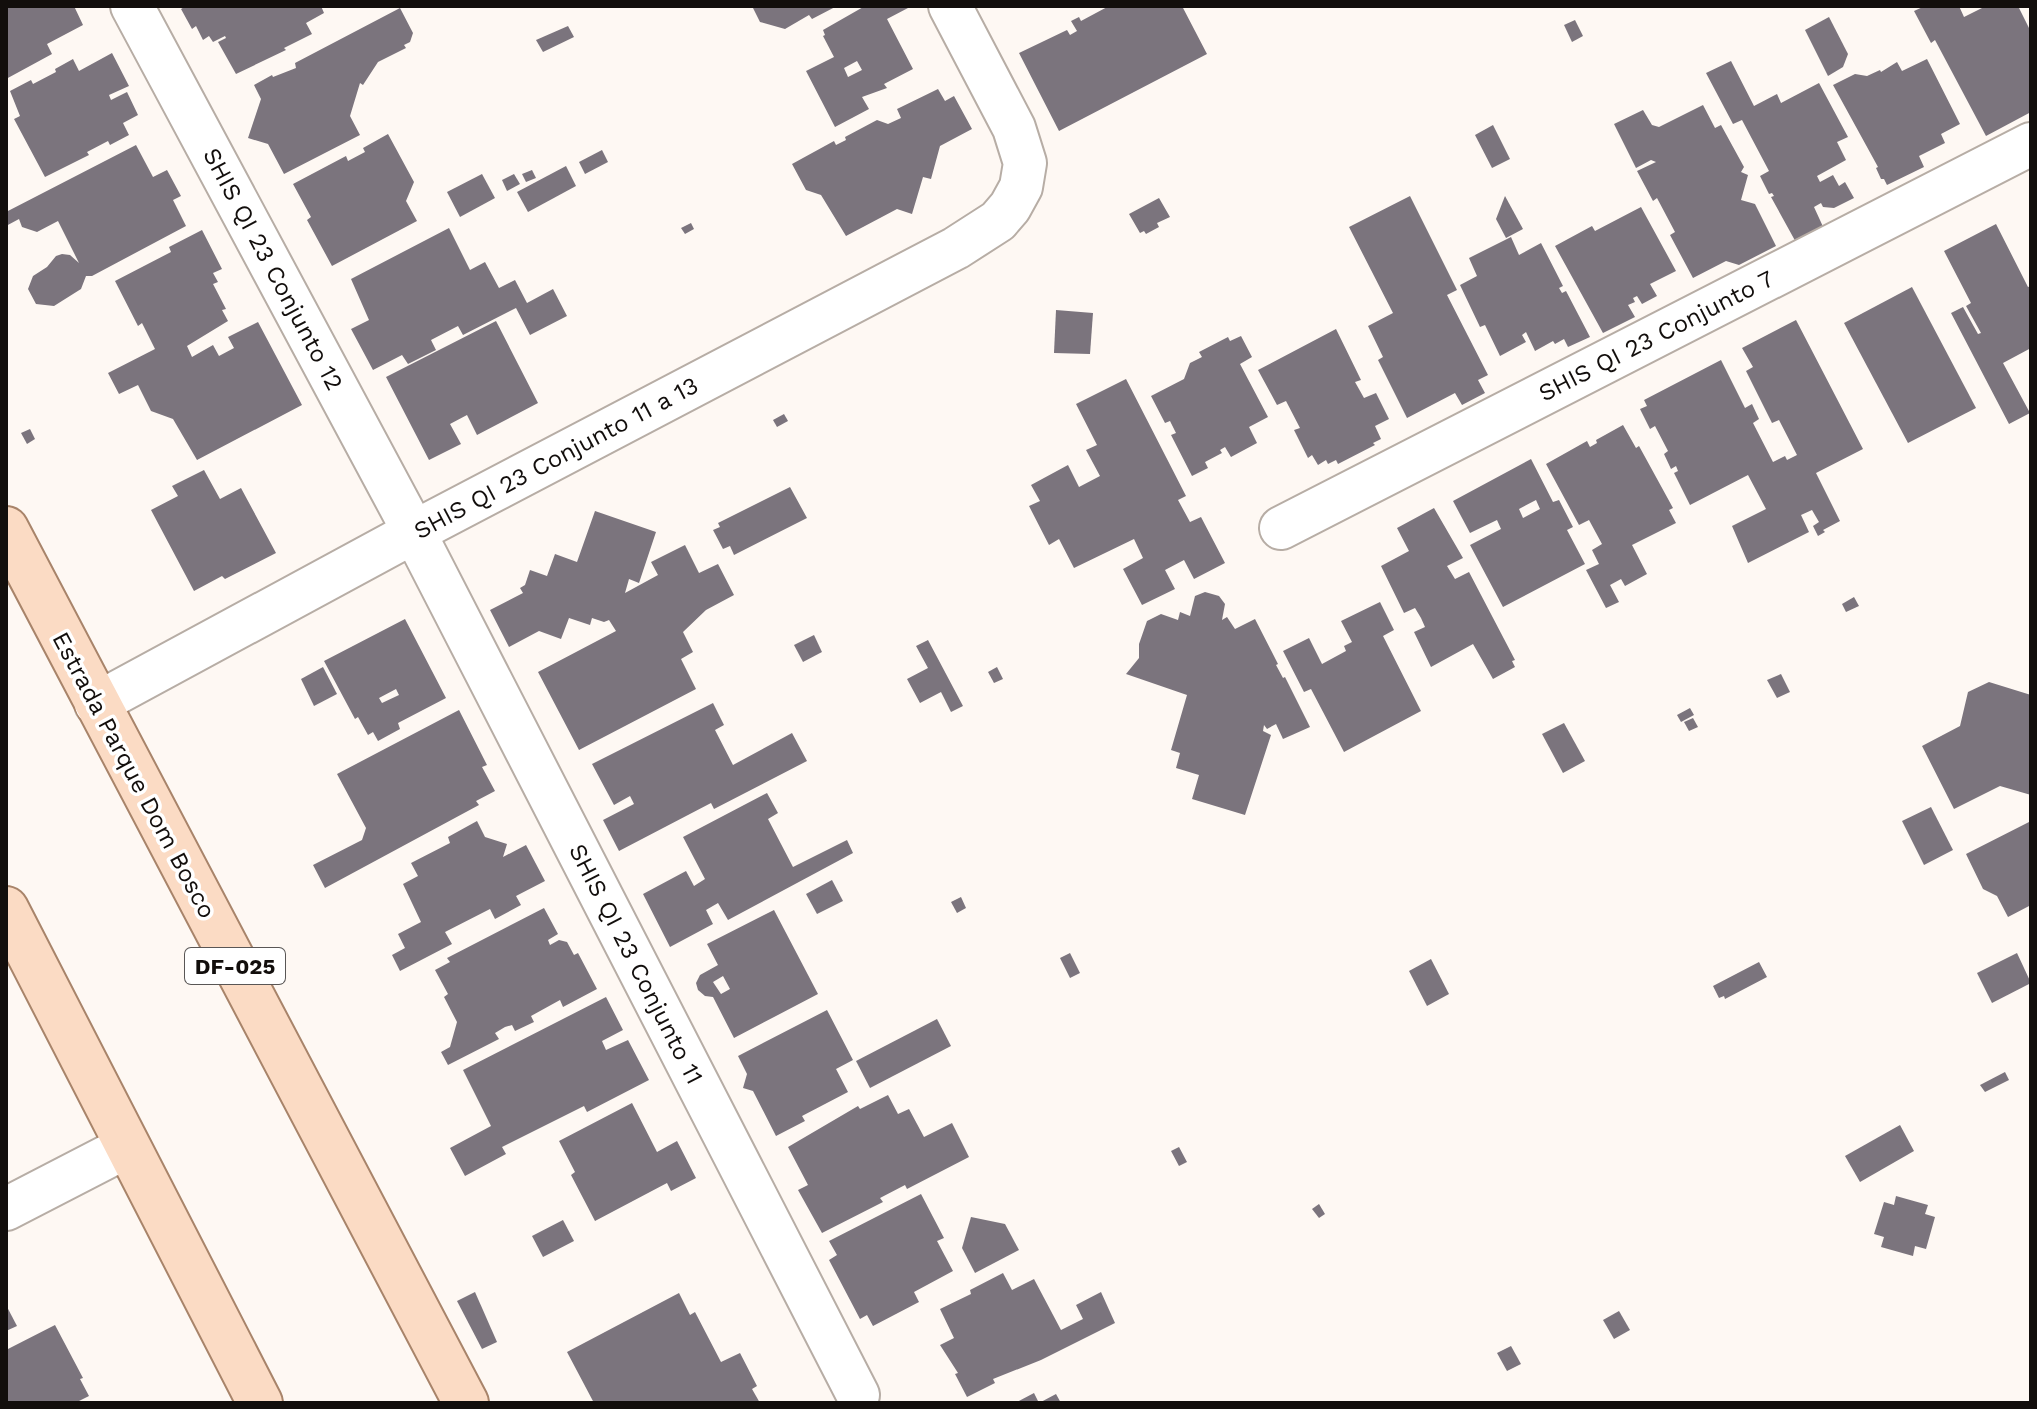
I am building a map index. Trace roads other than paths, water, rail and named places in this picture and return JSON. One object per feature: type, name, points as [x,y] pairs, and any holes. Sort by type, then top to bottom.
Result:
[{"type":"main road","name":"Estrada Parque Dom Bosco","points":[[6,529],[466,1403]]},
{"type":"main road","points":[[6,909],[260,1403]]},
{"type":"street","name":"SHIS QI 23 Conjunto 12","points":[[132,6],[414,532]]},
{"type":"street","name":"SHIS QI 23 Conjunto 11 a 13","points":[[96,704],[414,532],[956,248],[998,221],[1021,187],[1025,163],[1014,128],[950,6]]},
{"type":"street","name":"SHIS QI 23 Conjunto 7","points":[[1281,528],[2031,144]]},
{"type":"street","name":"SHIS QI 23 Conjunto 11","points":[[414,532],[858,1395]]},
{"type":"street","points":[[6,1209],[128,1146]]}]
